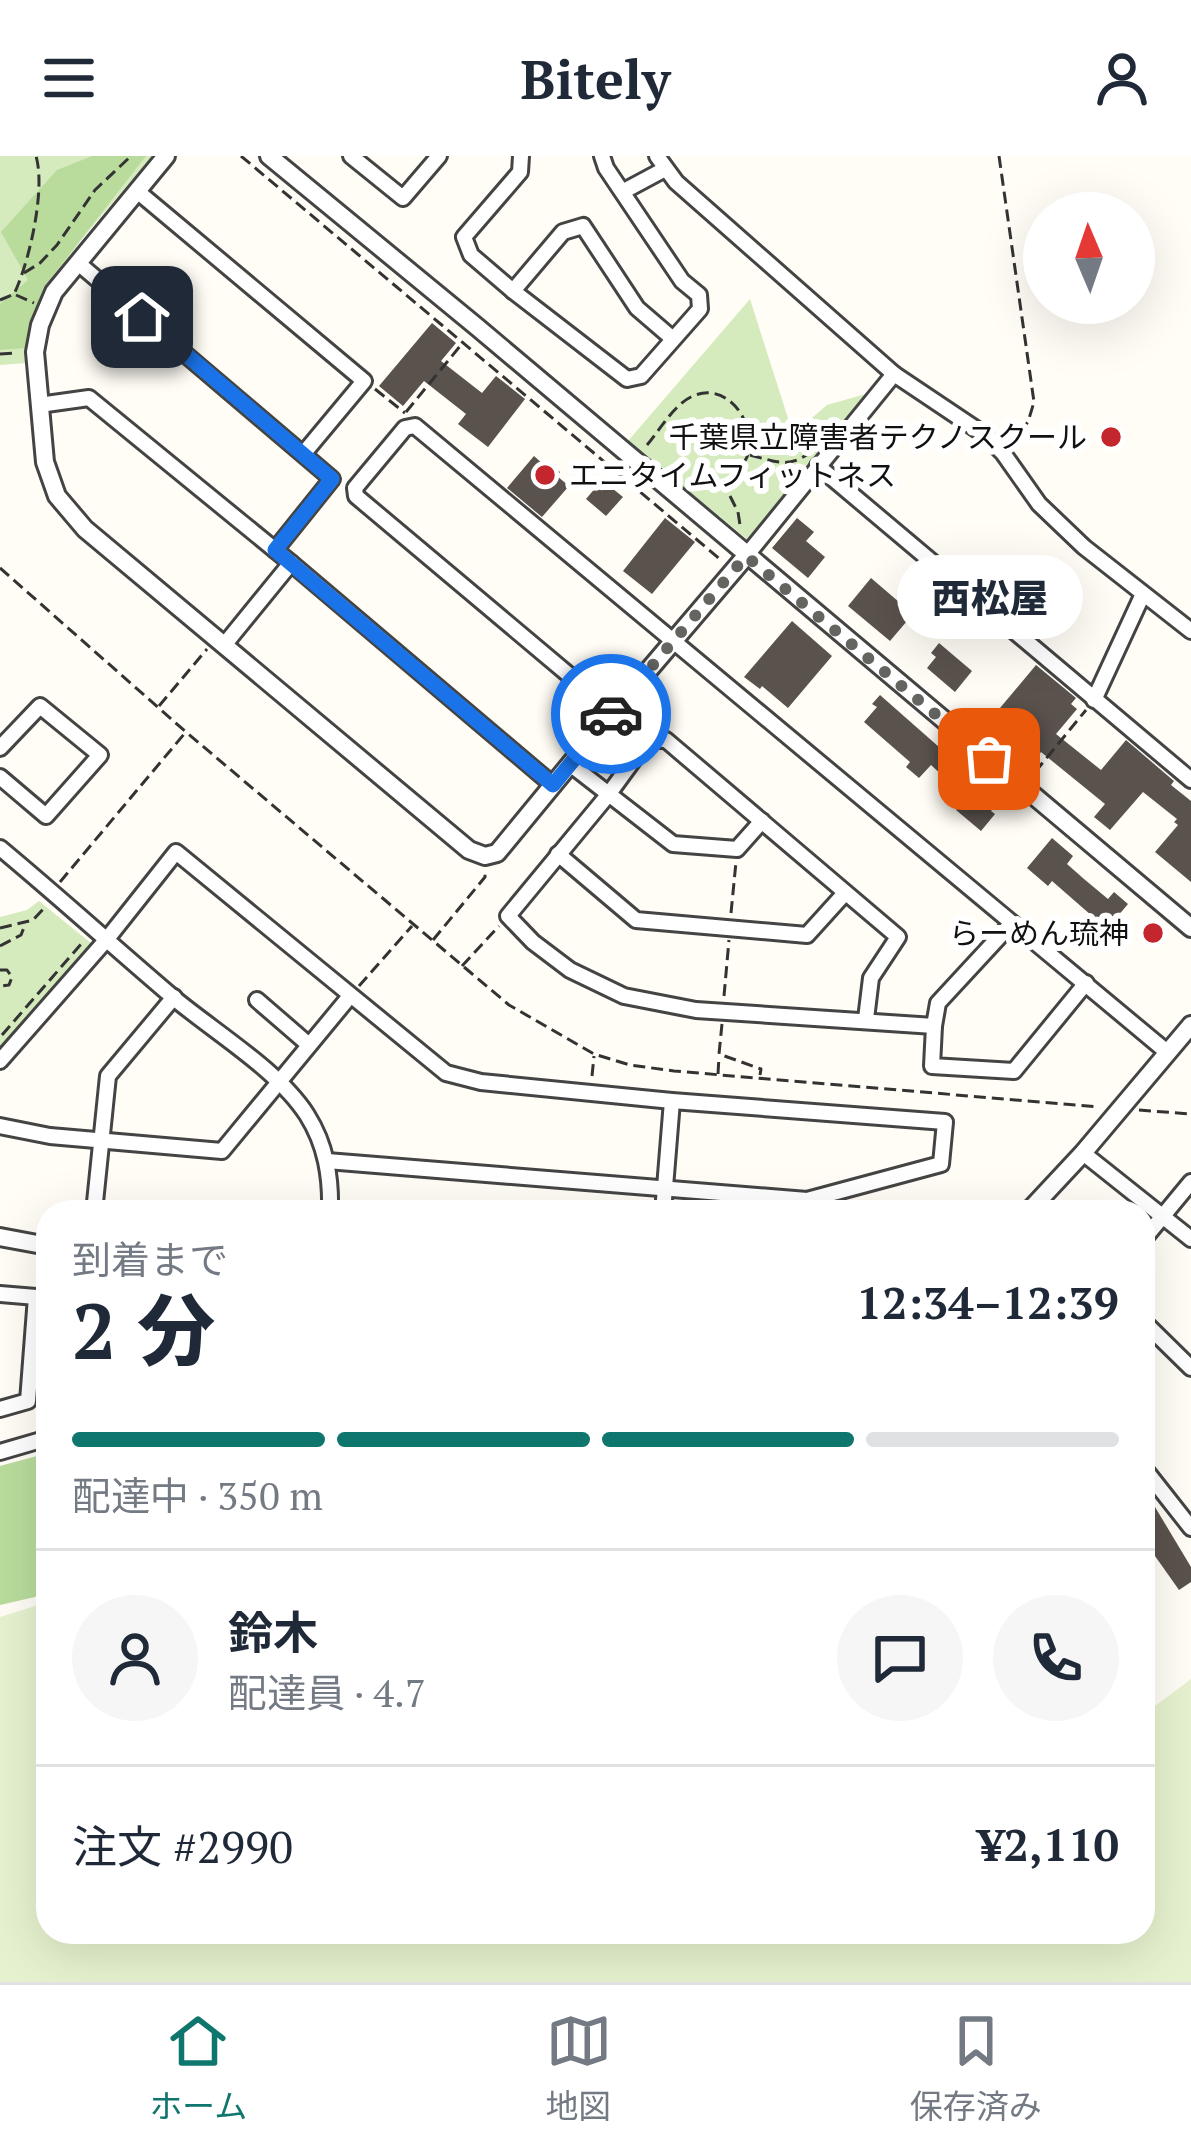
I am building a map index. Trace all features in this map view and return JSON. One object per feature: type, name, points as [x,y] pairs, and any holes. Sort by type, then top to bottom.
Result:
[{"type":"street","points":[[166,156],[54,292],[46,308],[35,352],[46,462],[57,496],[85,529],[469,850],[485,856],[497,853],[675,642],[739,550],[895,374]]},
{"type":"street","points":[[269,156],[1191,928]]},
{"type":"street","points":[[351,156],[404,198],[439,156]]},
{"type":"street","points":[[521,156],[520,172],[464,237],[472,254],[627,379],[640,376],[700,309],[699,295],[682,281],[602,156]]},
{"type":"street","points":[[624,191],[661,162],[676,182],[895,374],[985,435],[1040,504],[1084,547],[1191,632]]},
{"type":"street","points":[[137,191],[364,381],[304,452]]},
{"type":"street","points":[[513,291],[563,232],[583,226],[638,308],[674,339]]},
{"type":"street","points":[[78,263],[332,479],[275,550]]},
{"type":"street","points":[[39,405],[89,398],[553,785]]},
{"type":"street","points":[[613,712],[356,496],[355,488],[405,428],[415,426],[1168,1052]]},
{"type":"street","points":[[822,461],[1191,780]]},
{"type":"street","points":[[225,644],[291,563]]},
{"type":"street","points":[[1094,700],[1143,594]]},
{"type":"street","points":[[0,748],[40,706],[100,755],[46,816],[0,777]]},
{"type":"street","points":[[866,1019],[871,978],[898,937],[666,740],[648,740],[508,916],[570,970],[624,996],[696,1010],[934,1026]]},
{"type":"street","points":[[570,764],[673,844],[737,849],[762,821]]},
{"type":"street","points":[[0,848],[299,1103],[327,1161],[329,1200]]},
{"type":"street","points":[[0,1061],[176,852],[446,1073],[481,1082],[590,1093],[945,1122],[941,1164],[807,1199],[327,1161]]},
{"type":"street","points":[[558,854],[636,920],[808,935],[845,893]]},
{"type":"street","points":[[1011,924],[938,1003],[932,1066],[1013,1070],[1086,983]]},
{"type":"street","points":[[95,1200],[108,1076],[174,997]]},
{"type":"street","points":[[0,1126],[50,1136],[222,1151],[350,997]]},
{"type":"street","points":[[257,1000],[309,1045]]},
{"type":"street","points":[[1039,1200],[1191,1025]]},
{"type":"street","points":[[664,1200],[672,1101]]},
{"type":"street","points":[[1083,1153],[1144,1200]]},
{"type":"street","points":[[1155,1225],[1191,1182]]},
{"type":"street","points":[[1155,1209],[1191,1239]]},
{"type":"street","points":[[0,1237],[36,1244]]},
{"type":"street","points":[[0,1294],[36,1297]]},
{"type":"street","points":[[1155,1333],[1191,1368]]},
{"type":"street","points":[[0,1409],[28,1401],[36,1342]]},
{"type":"street","points":[[0,1452],[36,1442]]},
{"type":"street","points":[[1155,1482],[1191,1528]]},
{"type":"path","points":[[0,300],[14,294],[24,274],[39,189],[36,156]]},
{"type":"path","points":[[24,274],[57,245],[95,190],[130,156]]},
{"type":"path","points":[[241,156],[717,554],[722,568]]},
{"type":"path","points":[[999,156],[1034,403],[1028,422],[1003,453]]},
{"type":"path","points":[[14,294],[46,308]]},
{"type":"path","points":[[0,354],[35,352]]},
{"type":"path","points":[[364,381],[405,413]]},
{"type":"path","points":[[634,460],[682,403],[712,392],[730,399],[747,432],[748,455],[730,476],[728,490],[738,512],[739,550]]},
{"type":"path","points":[[748,455],[796,463],[816,448],[822,461]]},
{"type":"path","points":[[0,568],[412,926],[509,1005],[594,1054],[630,1065],[718,1074],[1191,1114]]},
{"type":"path","points":[[1022,787],[1094,700]]},
{"type":"path","points":[[0,928],[33,920],[45,908],[52,891],[186,732]]},
{"type":"path","points":[[718,1074],[737,849]]},
{"type":"path","points":[[431,941],[485,878],[485,856]]},
{"type":"path","points":[[462,966],[508,916]]},
{"type":"path","points":[[0,946],[21,935],[26,922]]},
{"type":"path","points":[[350,997],[412,926]]},
{"type":"path","points":[[0,959],[1,970],[12,977],[9,985],[0,986]]},
{"type":"path","points":[[590,1093],[594,1054]]},
{"type":"path","points":[[719,1054],[760,1069],[760,1078]]},
{"type":"green space","points":[[0,156],[152,156],[51,282],[30,325],[27,363],[0,365]]},
{"type":"green space","points":[[92,156],[146,156],[43,288],[25,348],[0,350],[0,304],[28,280],[1,232],[57,170]]},
{"type":"green space","points":[[750,299],[793,434],[827,405],[869,393],[747,539],[628,441]]},
{"type":"green space","points":[[39,901],[92,944],[0,1053],[0,917],[27,910]]},
{"type":"green space","points":[[36,1456],[36,1597],[0,1605],[0,1466]]},
{"type":"green space","points":[[36,1606],[36,1944],[1155,1944],[1155,1706],[1191,1679],[1191,1982],[0,1982],[0,1617]]},
{"type":"building","points":[[432,323],[456,343],[441,361],[482,393],[496,376],[525,399],[488,447],[458,424],[466,414],[424,381],[403,406],[379,386]]},
{"type":"building","points":[[534,456],[560,472],[557,476],[569,486],[542,517],[507,488]]},
{"type":"building","points":[[602,480],[623,497],[606,516],[586,499]]},
{"type":"building","points":[[665,518],[695,542],[652,594],[623,571]]},
{"type":"building","points":[[797,518],[814,532],[806,541],[825,557],[808,578],[772,548]]},
{"type":"building","points":[[871,578],[913,614],[890,641],[848,606]]},
{"type":"building","points":[[792,621],[832,656],[788,708],[744,677]]},
{"type":"building","points":[[939,643],[972,671],[955,692],[927,668]]},
{"type":"building","points":[[1036,665],[1076,698],[1071,704],[1077,709],[1056,734],[1101,770],[1126,740],[1191,801],[1191,882],[1155,852],[1178,825],[1177,819],[1143,792],[1110,830],[1094,817],[1105,804],[1041,752],[1036,758],[990,720]]},
{"type":"building","points":[[880,695],[956,762],[943,776],[931,765],[919,778],[906,767],[910,762],[864,722]]},
{"type":"building","points":[[975,787],[996,805],[991,811],[995,814],[981,831],[956,810]]},
{"type":"building","points":[[1052,838],[1073,856],[1067,864],[1084,879],[1108,899],[1114,892],[1128,904],[1107,929],[1052,881],[1048,886],[1027,868]]},
{"type":"building","points":[[1155,1507],[1191,1567],[1191,1582],[1179,1590],[1155,1556]]},
{"type":"way so far","points":[[611,714],[746,556],[989,759]]},
{"type":"place","name":"千葉県立障害者テクノスクール","points":[[1111,437]]},
{"type":"place","name":"エニタイムフィットネス","points":[[545,475]]},
{"type":"place","name":"西松屋","points":[[989,759]]},
{"type":"place","name":"らーめん琉神","points":[[1153,933]]},
{"type":"route","points":[[142,317],[332,479],[275,550],[553,785],[611,714]]}]
